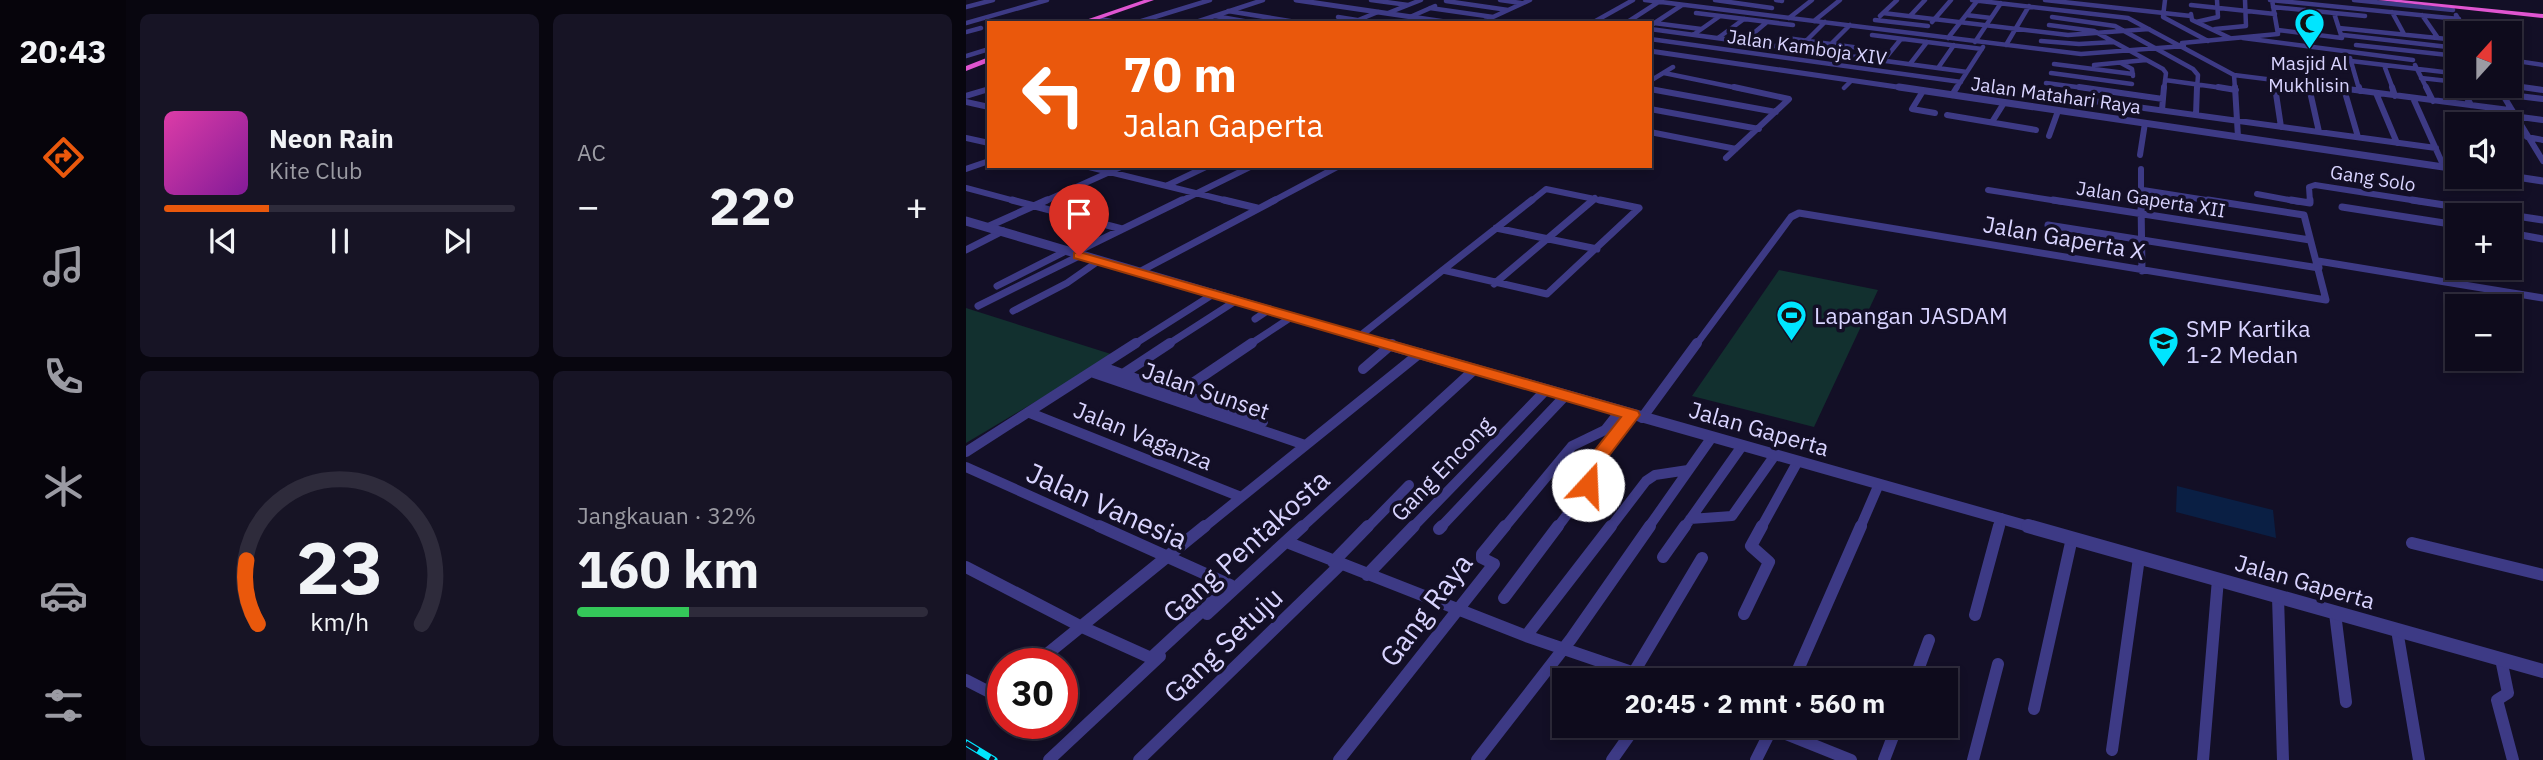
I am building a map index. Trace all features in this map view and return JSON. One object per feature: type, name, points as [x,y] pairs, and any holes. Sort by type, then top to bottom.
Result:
[{"type":"highway","points":[[1086,21],[1152,0]]},
{"type":"highway","points":[[1094,21],[1160,0]]},
{"type":"highway","points":[[2381,0],[2543,15]]},
{"type":"highway","points":[[2404,0],[2543,15]]},
{"type":"highway","points":[[966,71],[987,62]]},
{"type":"street","points":[[966,7],[993,0]]},
{"type":"street","points":[[966,21],[1047,0]]},
{"type":"street","points":[[1142,21],[1210,0]]},
{"type":"street","points":[[1199,21],[1263,0]]},
{"type":"street","points":[[1296,0],[1439,21]]},
{"type":"street","points":[[1371,0],[1408,5]]},
{"type":"street","points":[[1388,13],[1421,0]]},
{"type":"street","points":[[1501,0],[1523,3]]},
{"type":"street","points":[[1484,21],[1530,0]]},
{"type":"street","points":[[1595,21],[1633,0]]},
{"type":"street","points":[[1646,0],[2081,54],[2156,49],[2276,35],[2278,30],[2271,0],[2459,19]]},
{"type":"street","points":[[1652,26],[1689,0]]},
{"type":"street","points":[[1677,26],[1715,0],[1772,8]]},
{"type":"street","points":[[1776,0],[1782,0]]},
{"type":"street","points":[[1763,15],[1782,0]]},
{"type":"street","points":[[1789,18],[1812,0]]},
{"type":"street","points":[[1814,21],[1839,0]]},
{"type":"street","points":[[1868,27],[1897,0]]},
{"type":"street","points":[[1910,16],[1925,0]]},
{"type":"street","points":[[1920,35],[1951,0]]},
{"type":"street","points":[[1948,38],[1974,0],[2128,18],[2234,75],[2505,112]]},
{"type":"street","points":[[2006,46],[2027,0]]},
{"type":"street","points":[[2045,0],[2191,16],[2196,22],[2232,39]]},
{"type":"street","points":[[2103,6],[2105,0]]},
{"type":"street","points":[[2128,18],[2133,0]]},
{"type":"street","points":[[2165,0],[2165,19],[2209,41]]},
{"type":"street","points":[[2196,22],[2216,19],[2217,0]]},
{"type":"street","points":[[2212,29],[2246,26],[2245,0]]},
{"type":"street","points":[[2354,0],[2453,8],[2459,19]]},
{"type":"street","points":[[1410,17],[1447,1],[1508,10]]},
{"type":"street","points":[[1629,21],[1661,1]]},
{"type":"street","points":[[2074,11],[2077,2]]},
{"type":"street","points":[[1975,41],[2001,3]]},
{"type":"street","points":[[2191,16],[2192,3],[2275,14]]},
{"type":"street","points":[[2273,7],[2365,16]]},
{"type":"street","points":[[1430,8],[1493,17]]},
{"type":"street","points":[[2036,49],[2056,9]]},
{"type":"street","points":[[2361,9],[2372,31]]},
{"type":"street","points":[[2305,10],[2318,47]]},
{"type":"street","points":[[1228,11],[1290,21]]},
{"type":"street","points":[[1338,17],[1358,20],[1378,12]]},
{"type":"street","points":[[2392,12],[2404,34]]},
{"type":"street","points":[[1696,13],[1793,25]]},
{"type":"street","points":[[1883,13],[2067,35],[2151,29]]},
{"type":"street","points":[[2334,13],[2343,35]]},
{"type":"street","points":[[1966,15],[1991,18]]},
{"type":"street","points":[[2423,15],[2438,38]]},
{"type":"street","points":[[1213,16],[1243,21]]},
{"type":"street","points":[[1666,54],[1720,16]]},
{"type":"street","points":[[2052,17],[2110,24],[2193,69],[2198,75],[2196,115]]},
{"type":"street","points":[[1100,19],[1111,21]]},
{"type":"street","points":[[1718,38],[1744,19]]},
{"type":"street","points":[[1744,65],[1800,19]]},
{"type":"street","points":[[1875,20],[1928,26]]},
{"type":"street","points":[[1743,42],[1767,22]]},
{"type":"street","points":[[1806,41],[1825,22]]},
{"type":"street","points":[[1831,44],[1850,25]]},
{"type":"street","points":[[2049,25],[2099,33],[2163,69],[2165,80],[2162,110]]},
{"type":"street","points":[[1652,26],[1701,29]]},
{"type":"street","points":[[1652,26],[1693,35],[1967,72]]},
{"type":"street","points":[[966,33],[981,28]]},
{"type":"street","points":[[2339,28],[2445,39]]},
{"type":"street","points":[[1831,78],[1879,29]]},
{"type":"street","points":[[2278,30],[2445,47]]},
{"type":"street","points":[[1872,35],[1982,49]]},
{"type":"street","points":[[1779,37],[1860,48]]},
{"type":"street","points":[[2243,38],[2413,60]]},
{"type":"street","name":"Jalan Kamboja XIV","points":[[1652,39],[1961,82]]},
{"type":"street","points":[[1883,61],[1901,39]]},
{"type":"street","points":[[2041,41],[2079,44],[2114,42]]},
{"type":"street","points":[[1910,64],[1927,42]]},
{"type":"street","points":[[1952,95],[1986,43]]},
{"type":"street","points":[[2356,45],[2445,54]]},
{"type":"street","points":[[1938,68],[1954,46]]},
{"type":"street","points":[[966,56],[987,50]]},
{"type":"street","points":[[2408,50],[2433,101]]},
{"type":"street","name":"Jalan Matahari Raya","points":[[1652,51],[2444,167]]},
{"type":"street","points":[[2035,107],[2058,52]]},
{"type":"street","points":[[2348,53],[2360,91]]},
{"type":"street","points":[[2442,54],[2445,60]]},
{"type":"street","points":[[2090,69],[2097,65],[2147,60]]},
{"type":"street","points":[[2350,61],[2445,72]]},
{"type":"street","points":[[2522,62],[2543,65]]},
{"type":"street","points":[[2122,63],[2132,69],[2133,74],[2124,120]]},
{"type":"street","points":[[2054,64],[2133,74]]},
{"type":"street","points":[[2384,65],[2395,96]]},
{"type":"street","points":[[1652,80],[1673,67]]},
{"type":"street","points":[[1664,73],[1789,98],[1759,130],[1726,158]]},
{"type":"street","points":[[2051,73],[2132,84]]},
{"type":"street","points":[[2234,75],[2238,137]]},
{"type":"street","points":[[2421,78],[2445,81]]},
{"type":"street","points":[[1844,88],[1851,80]]},
{"type":"street","points":[[2165,80],[2236,90]]},
{"type":"street","points":[[2274,80],[2281,127]]},
{"type":"street","points":[[2046,83],[2163,99]]},
{"type":"street","points":[[2308,84],[2319,132]]},
{"type":"street","points":[[2522,87],[2543,90]]},
{"type":"street","points":[[1652,89],[1776,112]]},
{"type":"street","points":[[2344,89],[2358,137]]},
{"type":"street","points":[[966,99],[987,90]]},
{"type":"street","points":[[1923,91],[1912,109],[1935,113]]},
{"type":"street","points":[[2376,93],[2397,143]]},
{"type":"street","points":[[2042,94],[2436,148]]},
{"type":"street","points":[[2522,96],[2543,99]]},
{"type":"street","points":[[2413,98],[2444,167]]},
{"type":"street","points":[[2466,98],[2471,106]]},
{"type":"street","points":[[966,99],[987,106]]},
{"type":"street","points":[[1992,122],[2004,103]]},
{"type":"street","points":[[1652,109],[1759,130]]},
{"type":"street","points":[[2049,136],[2058,111]]},
{"type":"street","points":[[1947,115],[2036,130]]},
{"type":"street","points":[[2522,115],[2543,120]]},
{"type":"street","points":[[2140,155],[2145,123]]},
{"type":"street","points":[[2522,130],[2541,155]]},
{"type":"street","points":[[1652,132],[1736,149]]},
{"type":"street","points":[[966,138],[987,143]]},
{"type":"street","points":[[2527,138],[2543,140]]},
{"type":"street","points":[[966,169],[987,162]]},
{"type":"street","points":[[1093,168],[1257,208]]},
{"type":"street","points":[[987,227],[1119,168]]},
{"type":"street","points":[[1167,185],[1204,168]]},
{"type":"street","points":[[997,286],[1073,253],[1248,168]]},
{"type":"street","points":[[1139,272],[1335,168]]},
{"type":"street","points":[[2141,169],[2142,271]]},
{"type":"street","points":[[2522,178],[2543,181]]},
{"type":"street","name":"Gang Solo","points":[[2257,194],[2310,203],[2309,187],[2315,185],[2445,205]]},
{"type":"street","points":[[966,188],[1122,229]]},
{"type":"street","points":[[1361,335],[1443,270],[1496,228],[1546,189],[1639,209],[1547,294],[1494,284],[1443,270]]},
{"type":"street","name":"Jalan Gaperta XII","points":[[1988,190],[2310,240]]},
{"type":"street","points":[[2143,191],[2300,214],[2305,217],[2319,265]]},
{"type":"street","points":[[1494,284],[1595,198]]},
{"type":"street","points":[[2342,207],[2445,223]]},
{"type":"street","name":"Jalan Gaperta X","points":[[1631,414],[1791,216],[1802,213],[2319,301],[2326,298],[2319,265]]},
{"type":"street","name":"Gang Solo","points":[[2522,217],[2543,220]]},
{"type":"street","name":"Jalan Gaperta","points":[[966,221],[1566,396],[2543,671]]},
{"type":"street","points":[[2048,225],[2543,298]]},
{"type":"street","points":[[1496,228],[1597,249]]},
{"type":"street","points":[[966,250],[1003,231]]},
{"type":"street","points":[[2522,235],[2543,239]]},
{"type":"street","points":[[978,306],[1073,253]]},
{"type":"street","points":[[1013,311],[1066,284],[1097,261]]},
{"type":"street","points":[[966,452],[1215,293]]},
{"type":"street","points":[[1124,374],[1237,300]]},
{"type":"street","points":[[1255,319],[1270,309]]},
{"type":"street","points":[[1178,393],[1293,316]]},
{"type":"street","points":[[1363,369],[1392,344]]},
{"type":"street","points":[[1054,648],[1420,353]]},
{"type":"street","name":"Gang Pentakosta","points":[[1049,760],[1289,543],[1475,369]]},
{"type":"street","points":[[1098,370],[1124,374],[1263,422]]},
{"type":"street","name":"Jalan Sunset","points":[[1098,370],[1305,445]]},
{"type":"street","name":"Gang Encong","points":[[1367,575],[1546,390]]},
{"type":"street","points":[[1439,529],[1566,396]]},
{"type":"street","name":"Jalan Vaganza","points":[[1030,413],[1241,496]]},
{"type":"street","points":[[1504,598],[1588,485],[1586,473],[1631,414]]},
{"type":"street","name":"Gang Raya","points":[[1339,760],[1494,564],[1482,558],[1482,554],[1572,446],[1631,414]]},
{"type":"street","points":[[1477,760],[1563,647],[1713,437]]},
{"type":"street","points":[[1663,557],[1742,446]]},
{"type":"street","points":[[1690,519],[1732,516],[1775,455]]},
{"type":"street","points":[[1744,614],[1769,562],[1753,551],[1751,546],[1798,461]]},
{"type":"street","name":"Jalan Vanesia","points":[[966,467],[1230,585],[1152,658],[1080,626]]},
{"type":"street","points":[[1526,636],[1646,481],[1655,475],[1688,470]]},
{"type":"street","points":[[1799,668],[1879,484]]},
{"type":"street","name":"Gang Setuju","points":[[1139,760],[1336,563],[1409,485]]},
{"type":"street","points":[[1975,615],[2001,518]]},
{"type":"street","points":[[2034,709],[2072,538]]},
{"type":"street","points":[[1289,543],[1526,636],[1623,668]]},
{"type":"street","points":[[2412,544],[2543,575]]},
{"type":"street","points":[[1636,668],[1702,558]]},
{"type":"street","points":[[2112,750],[2139,558]]},
{"type":"street","points":[[966,567],[1080,626]]},
{"type":"street","points":[[2203,760],[2218,579]]},
{"type":"street","points":[[2278,597],[2283,760]]},
{"type":"street","points":[[2335,613],[2346,702]]},
{"type":"street","points":[[2397,631],[2419,760]]},
{"type":"street","points":[[1919,668],[1929,640]]},
{"type":"street","points":[[2501,659],[2508,693],[2497,700],[2513,760]]},
{"type":"street","points":[[1973,760],[1998,664]]},
{"type":"street","points":[[966,680],[987,689]]},
{"type":"street","points":[[1612,760],[1628,738]]},
{"type":"street","points":[[1756,760],[1765,738]]},
{"type":"street","points":[[1797,738],[1851,760]]},
{"type":"street","points":[[1884,760],[1892,738]]},
{"type":"green space","name":"Lapangan JASDAM","points":[[1779,270],[1878,290],[1814,427],[1692,396]]},
{"type":"green space","points":[[966,308],[1114,355],[966,443]]},
{"type":"water","points":[[2177,486],[2273,510],[2276,538],[2176,512]]},
{"type":"railway","points":[[966,743],[994,760]]},
{"type":"place","name":"Masjid Al Mukhlisin","points":[[2309,51]]},
{"type":"place","name":"Lapangan JASDAM","points":[[1791,343]]},
{"type":"place","name":"SMP Kartika 1-2 Medan","points":[[2163,369]]},
{"type":"route","points":[[1079,256],[1632,415],[1586,473],[1588,485]]}]
